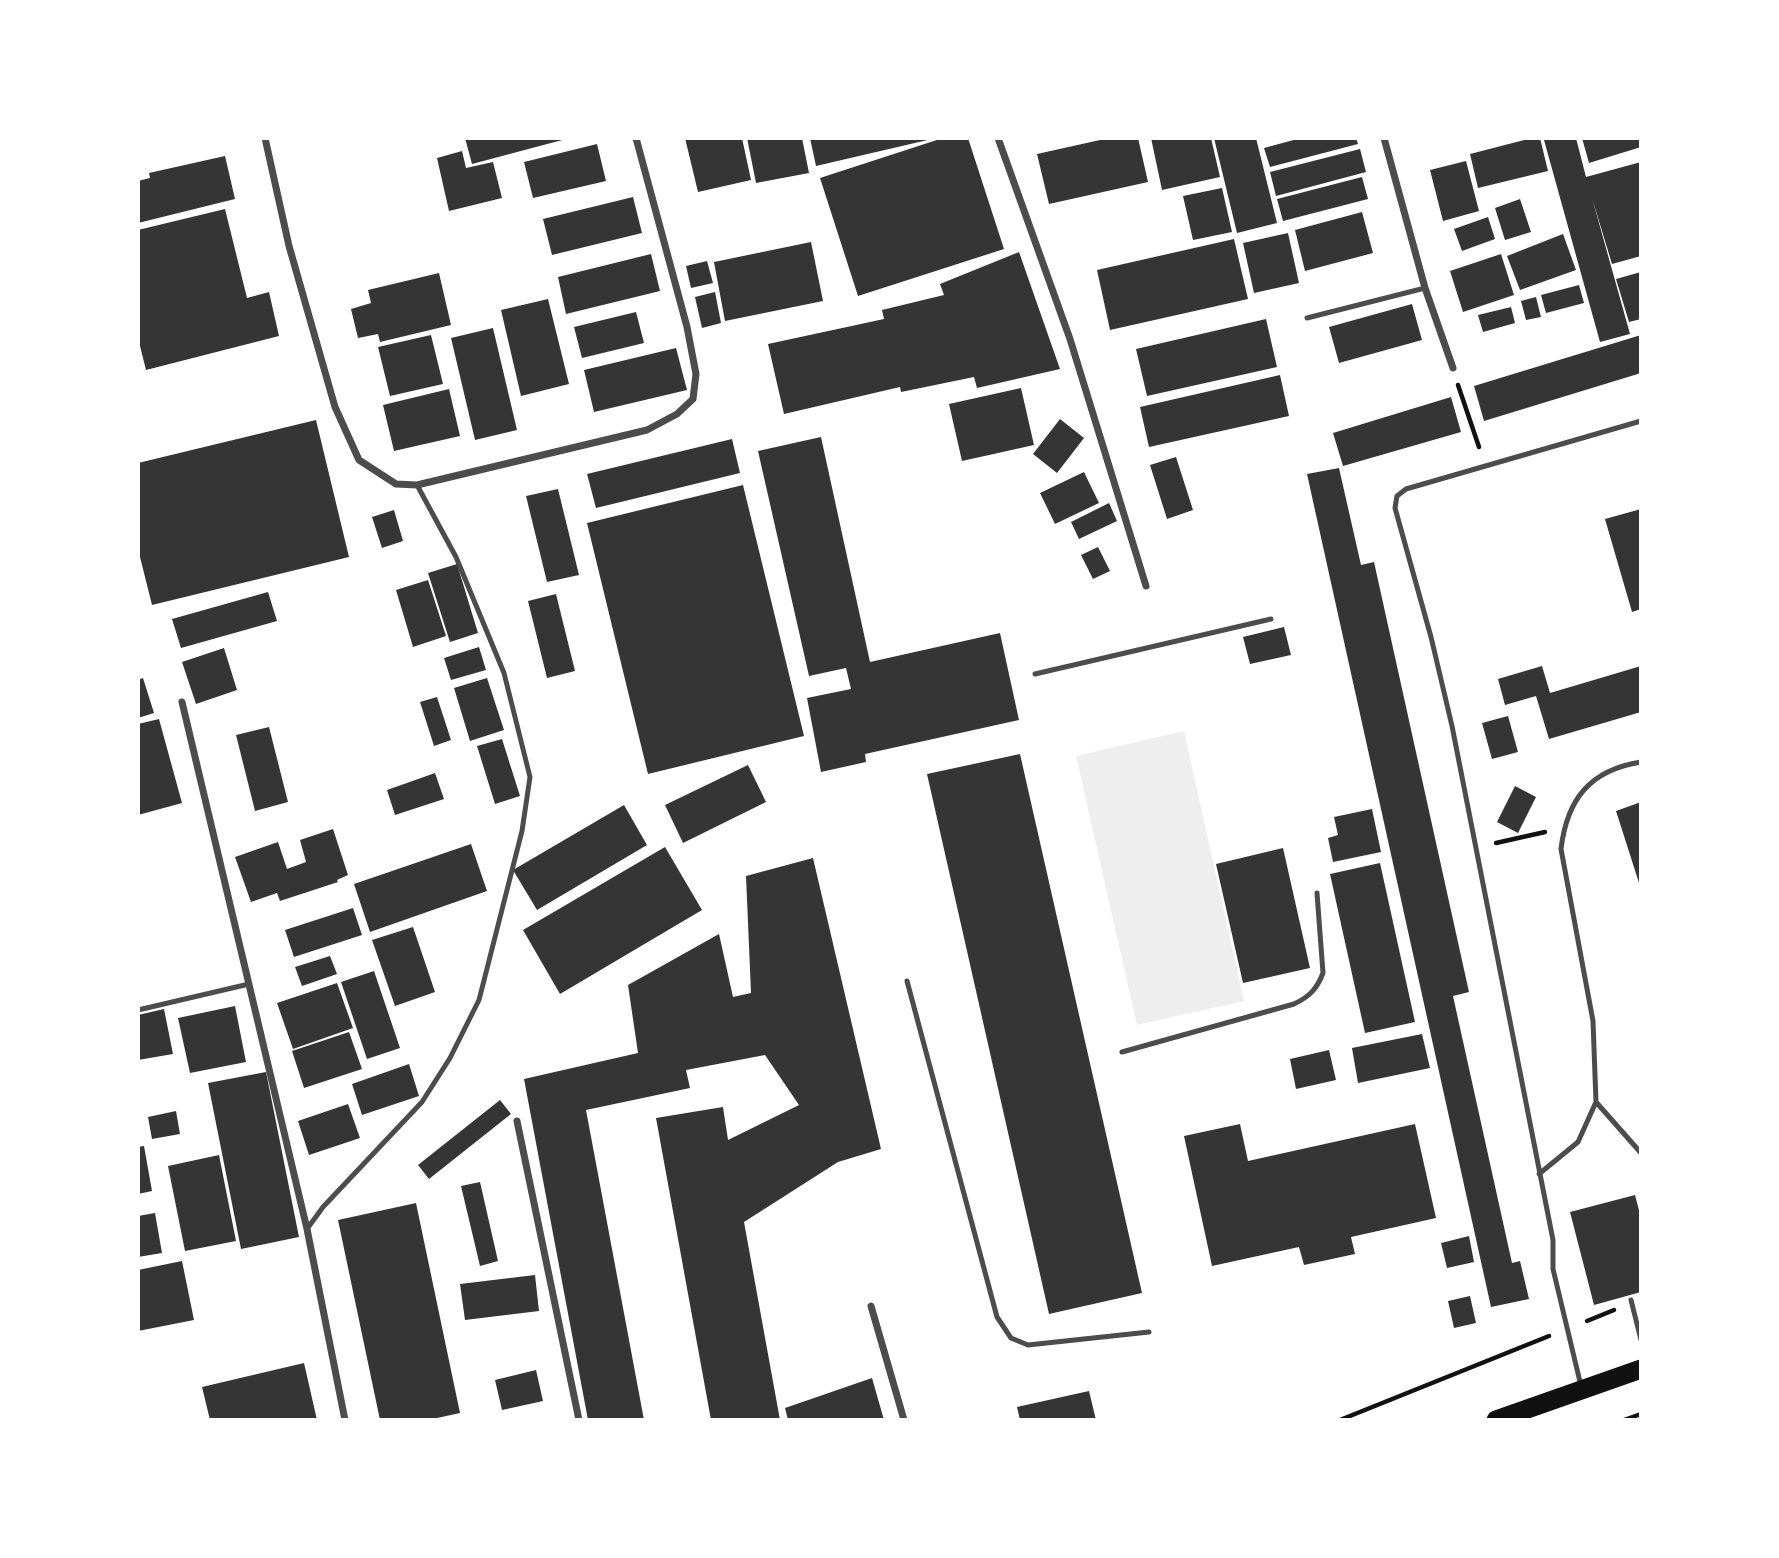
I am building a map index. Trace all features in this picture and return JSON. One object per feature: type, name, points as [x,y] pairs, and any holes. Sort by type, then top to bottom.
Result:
[{"type":"highway","points":[[1496,1420],[1641,1369]]},
{"type":"street","points":[[265,138],[289,246],[335,407],[359,460],[396,484],[416,485],[646,430],[677,414],[693,398],[696,374],[687,327],[636,138]]},
{"type":"street","points":[[998,138],[1070,339],[1146,586]]},
{"type":"street","points":[[1384,138],[1425,288],[1453,368]]},
{"type":"street","points":[[182,702],[307,1229],[345,1420]]},
{"type":"street","points":[[517,1121],[579,1420]]},
{"type":"street","points":[[871,1306],[904,1420]]},
{"type":"lane","points":[[1307,318],[1425,288]]},
{"type":"lane","points":[[1582,1390],[1553,1269],[1553,1240],[1452,726],[1431,637],[1395,508],[1397,496],[1406,489],[1641,421]]},
{"type":"lane","points":[[307,1229],[323,1207],[422,1102],[450,1058],[479,1000],[522,831],[530,777],[504,673],[456,557],[416,485]]},
{"type":"lane","points":[[1035,674],[1271,620]]},
{"type":"lane","points":[[1539,1174],[1578,1142],[1596,1102],[1593,1021],[1561,849],[1563,829],[1582,789],[1600,775],[1624,765],[1641,762]]},
{"type":"lane","points":[[1122,1052],[1306,999],[1319,984],[1324,973],[1317,893]]},
{"type":"lane","points":[[907,981],[997,1317],[1011,1338],[1028,1345],[1149,1332]]},
{"type":"lane","points":[[138,1010],[249,985]]},
{"type":"lane","points":[[1596,1102],[1641,1153]]},
{"type":"lane","points":[[1631,1301],[1641,1340]]},
{"type":"path","points":[[1453,368],[1485,466]]},
{"type":"path","points":[[1476,847],[1563,829]]},
{"type":"path","points":[[1340,1420],[1631,1301]]},
{"type":"path","points":[[1624,1420],[1641,1414]]},
{"type":"shaded area","points":[[1184,731],[1244,1001],[1137,1025],[1076,756]]},
{"type":"building","points":[[465,138],[566,138],[566,139],[472,164]]},
{"type":"building","points":[[685,138],[742,138],[751,180],[698,192]]},
{"type":"building","points":[[747,138],[802,138],[809,173],[756,183]]},
{"type":"building","points":[[810,138],[932,138],[932,139],[816,166]]},
{"type":"building","points":[[943,138],[968,138],[1004,249],[858,296],[820,178]]},
{"type":"building","points":[[1109,138],[1138,138],[1148,182],[1049,204],[1037,154]]},
{"type":"building","points":[[1151,138],[1211,138],[1220,177],[1162,190]]},
{"type":"building","points":[[1214,138],[1256,138],[1277,223],[1237,233]]},
{"type":"building","points":[[1301,138],[1356,138],[1358,144],[1270,167],[1264,148]]},
{"type":"building","points":[[1540,138],[1548,171],[1478,188],[1470,154]]},
{"type":"building","points":[[1576,138],[1586,177],[1641,162],[1641,256],[1612,264],[1592,198],[1630,334],[1600,342],[1544,140]]},
{"type":"building","points":[[1582,138],[1641,138],[1641,147],[1589,163]]},
{"type":"building","points":[[597,144],[606,181],[533,198],[524,162]]},
{"type":"building","points":[[1360,149],[1366,172],[1276,196],[1270,172]]},
{"type":"building","points":[[462,151],[466,168],[493,162],[502,198],[449,211],[437,158]]},
{"type":"building","points":[[225,156],[235,199],[138,223],[138,181],[150,178],[149,173]]},
{"type":"building","points":[[1466,161],[1479,211],[1443,221],[1430,170]]},
{"type":"building","points":[[1362,177],[1368,199],[1283,221],[1277,199]]},
{"type":"building","points":[[1222,188],[1232,232],[1193,240],[1183,196]]},
{"type":"building","points":[[633,197],[642,233],[552,255],[543,219]]},
{"type":"building","points":[[1520,199],[1531,232],[1505,240],[1495,208]]},
{"type":"building","points":[[225,209],[247,298],[269,292],[279,336],[146,370],[138,338],[138,230]]},
{"type":"building","points":[[1362,212],[1373,253],[1305,271],[1295,230]]},
{"type":"building","points":[[1488,217],[1495,239],[1462,251],[1454,229]]},
{"type":"building","points":[[1288,233],[1299,283],[1254,293],[1243,243]]},
{"type":"building","points":[[1563,234],[1576,270],[1520,290],[1507,256]]},
{"type":"building","points":[[1234,239],[1248,299],[1110,330],[1097,270]]},
{"type":"building","points":[[811,242],[823,301],[725,321],[714,262]]},
{"type":"building","points":[[1019,252],[1060,369],[977,388],[974,377],[901,392],[900,387],[784,414],[768,344],[884,319],[882,310],[944,295],[940,284]]},
{"type":"building","points":[[651,254],[660,291],[566,314],[558,277]]},
{"type":"building","points":[[1501,254],[1514,295],[1463,312],[1450,271]]},
{"type":"building","points":[[707,261],[713,283],[691,288],[686,266]]},
{"type":"building","points":[[1641,272],[1641,319],[1629,322],[1616,279]]},
{"type":"building","points":[[439,273],[451,325],[380,342],[378,334],[358,338],[351,309],[371,303],[368,290]]},
{"type":"building","points":[[1579,285],[1584,303],[1546,313],[1541,295]]},
{"type":"building","points":[[715,292],[721,323],[702,328],[695,297]]},
{"type":"building","points":[[1536,297],[1541,317],[1526,320],[1521,301]]},
{"type":"building","points":[[548,299],[569,384],[521,396],[501,310]]},
{"type":"building","points":[[1412,304],[1422,340],[1339,363],[1329,327]]},
{"type":"building","points":[[1511,307],[1515,323],[1483,332],[1478,315]]},
{"type":"building","points":[[636,312],[644,343],[582,358],[574,327]]},
{"type":"building","points":[[1266,319],[1277,367],[1147,396],[1136,349]]},
{"type":"building","points":[[493,328],[517,430],[475,440],[451,338]]},
{"type":"building","points":[[431,335],[443,384],[390,396],[378,347]]},
{"type":"building","points":[[1641,335],[1641,373],[1484,421],[1474,386]]},
{"type":"building","points":[[676,348],[687,390],[594,412],[584,370]]},
{"type":"building","points":[[1280,375],[1289,416],[1149,447],[1140,407]]},
{"type":"building","points":[[1021,388],[1034,445],[962,461],[949,404]]},
{"type":"building","points":[[449,389],[460,436],[394,451],[383,405]]},
{"type":"building","points":[[1451,397],[1461,432],[1343,466],[1333,433]]},
{"type":"building","points":[[1060,419],[1084,438],[1057,473],[1033,454]]},
{"type":"building","points":[[316,420],[349,557],[152,605],[138,549],[138,463]]},
{"type":"building","points":[[821,437],[870,662],[1000,633],[1019,720],[865,754],[866,762],[821,772],[807,698],[851,689],[846,668],[809,676],[758,451]]},
{"type":"building","points":[[732,439],[740,473],[596,508],[587,474]]},
{"type":"building","points":[[1176,457],[1193,510],[1167,519],[1150,465]]},
{"type":"building","points":[[1339,468],[1361,565],[1374,562],[1469,992],[1453,996],[1512,1263],[1520,1261],[1529,1299],[1491,1307],[1307,474]]},
{"type":"building","points":[[1084,472],[1099,503],[1055,524],[1040,493]]},
{"type":"building","points":[[743,485],[804,736],[648,774],[587,523]]},
{"type":"building","points":[[558,489],[579,575],[547,582],[526,496]]},
{"type":"building","points":[[1109,503],[1117,521],[1079,539],[1071,522]]},
{"type":"building","points":[[1641,509],[1641,609],[1632,612],[1605,519]]},
{"type":"building","points":[[394,510],[403,541],[382,548],[372,517]]},
{"type":"building","points":[[1098,547],[1110,571],[1093,579],[1081,555]]},
{"type":"building","points":[[457,564],[478,633],[450,642],[428,573]]},
{"type":"building","points":[[428,580],[446,636],[413,647],[396,590]]},
{"type":"building","points":[[268,592],[277,621],[181,648],[172,619]]},
{"type":"building","points":[[556,594],[575,671],[547,678],[528,601]]},
{"type":"building","points":[[1284,627],[1291,655],[1250,664],[1243,637]]},
{"type":"building","points":[[479,647],[486,670],[451,680],[444,658]]},
{"type":"building","points":[[224,648],[237,690],[196,704],[182,662]]},
{"type":"building","points":[[1542,666],[1550,693],[1641,666],[1641,712],[1549,739],[1536,696],[1505,705],[1498,679]]},
{"type":"building","points":[[143,678],[154,713],[138,718],[138,680]]},
{"type":"building","points":[[487,678],[504,730],[470,741],[454,688]]},
{"type":"building","points":[[437,697],[451,740],[434,746],[420,702]]},
{"type":"building","points":[[1508,716],[1518,752],[1492,759],[1482,723]]},
{"type":"building","points":[[159,719],[182,803],[138,815],[138,724]]},
{"type":"building","points":[[269,727],[288,802],[255,811],[236,735]]},
{"type":"building","points":[[502,739],[520,796],[495,804],[477,746]]},
{"type":"building","points":[[1020,754],[1142,1293],[1049,1314],[927,774]]},
{"type":"building","points":[[748,765],[766,802],[683,843],[665,805]]},
{"type":"building","points":[[435,773],[444,799],[395,815],[387,790]]},
{"type":"building","points":[[1515,786],[1536,797],[1518,833],[1497,822]]},
{"type":"building","points":[[1641,802],[1641,886],[1640,886],[1616,811]]},
{"type":"building","points":[[624,805],[647,845],[537,910],[513,870]]},
{"type":"building","points":[[1372,809],[1381,852],[1333,862],[1328,838],[1338,835],[1334,817]]},
{"type":"building","points":[[333,829],[348,875],[337,880],[338,882],[280,901],[277,893],[251,902],[235,857],[278,842],[287,869],[306,862],[300,840]]},
{"type":"building","points":[[471,844],[487,891],[370,932],[354,884]]},
{"type":"building","points":[[665,847],[702,910],[560,994],[523,930]]},
{"type":"building","points":[[1283,848],[1310,968],[1243,983],[1216,864]]},
{"type":"building","points":[[813,858],[881,1149],[838,1162],[744,1222],[780,1420],[711,1420],[656,1118],[723,1107],[728,1140],[799,1105],[765,1055],[686,1070],[690,1088],[586,1110],[644,1420],[588,1420],[524,1079],[638,1053],[628,985],[719,934],[733,997],[751,993],[746,876]]},
{"type":"building","points":[[1380,863],[1415,1022],[1365,1033],[1330,874]]},
{"type":"building","points":[[353,908],[362,935],[294,957],[285,930]]},
{"type":"building","points":[[413,927],[435,992],[395,1006],[372,940]]},
{"type":"building","points":[[330,956],[337,974],[302,986],[295,967]]},
{"type":"building","points":[[374,971],[400,1048],[367,1059],[341,982]]},
{"type":"building","points":[[337,983],[353,1028],[293,1049],[277,1003]]},
{"type":"building","points":[[235,1006],[246,1062],[190,1073],[178,1018]]},
{"type":"building","points":[[164,1009],[173,1054],[138,1060],[138,1015]]},
{"type":"building","points":[[349,1032],[362,1069],[304,1088],[292,1051]]},
{"type":"building","points":[[1422,1034],[1430,1068],[1358,1083],[1352,1048]]},
{"type":"building","points":[[1329,1050],[1336,1080],[1296,1089],[1290,1059]]},
{"type":"building","points":[[409,1064],[419,1096],[362,1115],[352,1084]]},
{"type":"building","points":[[266,1072],[299,1237],[241,1249],[208,1083]]},
{"type":"building","points":[[500,1100],[511,1114],[429,1179],[418,1165]]},
{"type":"building","points":[[348,1104],[360,1138],[309,1155],[298,1121]]},
{"type":"building","points":[[176,1111],[180,1134],[152,1139],[148,1117]]},
{"type":"building","points":[[1240,1124],[1248,1161],[1415,1124],[1436,1218],[1351,1237],[1355,1254],[1304,1265],[1299,1247],[1212,1266],[1184,1136]]},
{"type":"building","points":[[144,1146],[152,1191],[138,1194],[138,1147]]},
{"type":"building","points":[[219,1155],[236,1241],[185,1251],[168,1166]]},
{"type":"building","points":[[480,1182],[498,1261],[480,1266],[461,1186]]},
{"type":"building","points":[[1635,1195],[1641,1218],[1641,1292],[1594,1305],[1570,1212]]},
{"type":"building","points":[[416,1203],[460,1413],[428,1420],[380,1420],[338,1220]]},
{"type":"building","points":[[155,1213],[162,1253],[138,1257],[138,1216]]},
{"type":"building","points":[[1469,1236],[1474,1262],[1447,1268],[1441,1243]]},
{"type":"building","points":[[182,1261],[194,1320],[138,1331],[138,1270]]},
{"type":"building","points":[[535,1275],[539,1311],[465,1320],[460,1284]]},
{"type":"building","points":[[1470,1296],[1476,1323],[1454,1328],[1448,1301]]},
{"type":"building","points":[[304,1363],[317,1420],[210,1420],[202,1387]]},
{"type":"building","points":[[536,1370],[543,1401],[502,1410],[495,1380]]},
{"type":"building","points":[[872,1378],[884,1420],[788,1420],[785,1408]]},
{"type":"building","points":[[1089,1391],[1096,1420],[1020,1420],[1017,1407]]}]
